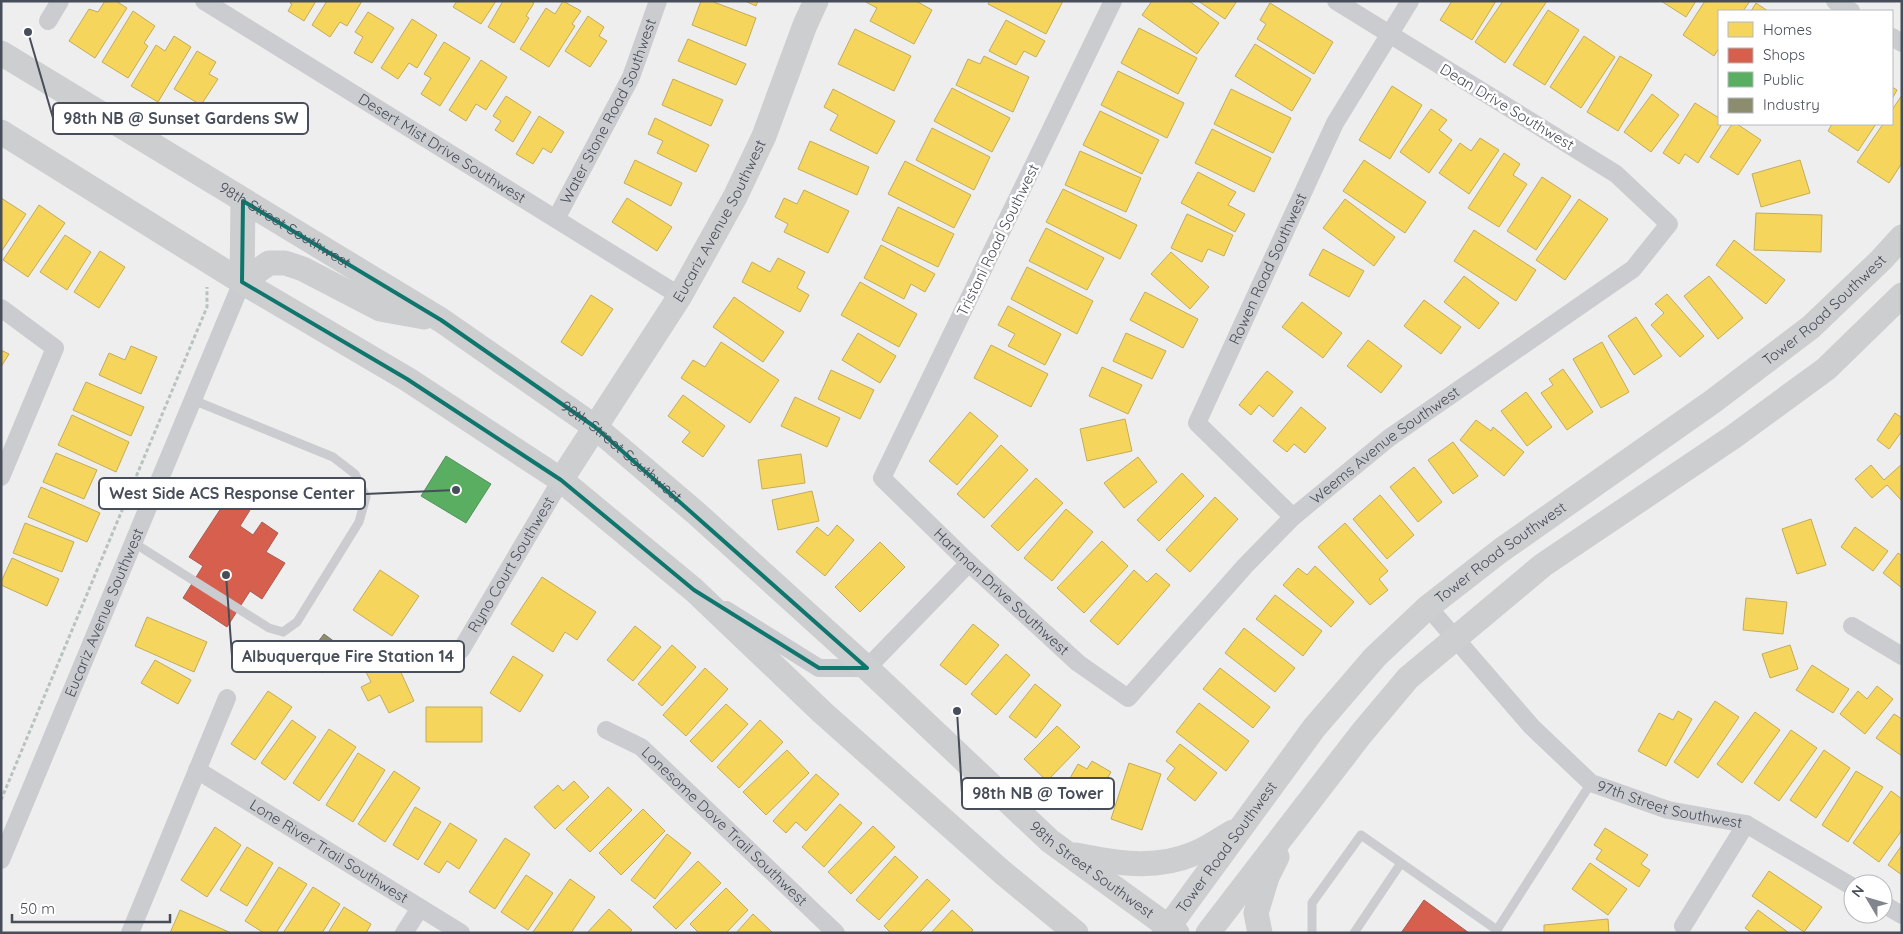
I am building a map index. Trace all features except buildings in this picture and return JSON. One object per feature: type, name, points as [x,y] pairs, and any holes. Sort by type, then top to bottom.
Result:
[{"type":"main road","name":"Eucariz Avenue Southwest","points":[[561,480],[680,296],[735,197],[764,136],[805,25],[816,1]]},
{"type":"main road","name":"98th Street Southwest","points":[[1,52],[441,320],[595,427],[696,513],[866,668],[1050,841],[1170,931]]},
{"type":"main road","points":[[1,132],[242,282],[407,379],[561,480],[694,590],[823,713],[1002,872],[1076,933]]},
{"type":"main road","points":[[242,282],[243,201]]},
{"type":"main road","name":"Tower Road Southwest","points":[[1170,931],[1242,827],[1320,721],[1375,657],[1428,607],[1500,551],[1712,402],[1803,333],[1902,237]]},
{"type":"main road","points":[[242,282],[269,263],[285,263],[303,269],[380,309],[441,320]]},
{"type":"main road","points":[[1208,933],[1360,734],[1408,678],[1543,565],[1733,437],[1826,368],[1902,295]]},
{"type":"main road","points":[[1260,933],[1256,913],[1267,877],[1300,812]]},
{"type":"main road","points":[[1068,854],[1108,862],[1156,864],[1193,854],[1242,827]]},
{"type":"street","points":[[48,21],[60,1]]},
{"type":"street","name":"Desert Mist Drive Southwest","points":[[204,1],[680,296]]},
{"type":"street","name":"Tristani Road Southwest","points":[[882,478],[1112,1]]},
{"type":"street","name":"Dean Drive Southwest","points":[[1336,1],[1616,174],[1670,224]]},
{"type":"street","name":"Rowen Road Southwest","points":[[1293,517],[1197,423],[1335,123],[1410,1]]},
{"type":"street","points":[[1834,1],[1849,10]]},
{"type":"street","name":"Water Stone Road Southwest","points":[[556,219],[631,77],[654,3]]},
{"type":"street","name":"Weems Avenue Southwest","points":[[1128,698],[1245,566],[1293,517],[1388,438],[1633,269],[1670,224]]},
{"type":"street","name":"Eucariz Avenue Southwest","points":[[1,860],[242,282]]},
{"type":"street","points":[[1,308],[55,348],[1,477]]},
{"type":"street","name":"Hartman Drive Southwest","points":[[882,478],[969,563],[1078,663],[1128,698]]},
{"type":"street","name":"Ryno Court Southwest","points":[[461,650],[561,480]]},
{"type":"street","points":[[694,590],[819,668],[866,668],[969,563]]},
{"type":"street","name":"97th Street Southwest","points":[[1428,607],[1532,727],[1591,783],[1668,810],[1746,824],[1843,881]]},
{"type":"street","points":[[1852,626],[1902,656]]},
{"type":"street","points":[[130,933],[226,698]]},
{"type":"street","name":"Lonesome Dove Trail Southwest","points":[[606,730],[641,747],[836,933]]},
{"type":"street","name":"Lone River Trail Southwest","points":[[197,770],[461,933]]},
{"type":"street","points":[[1683,926],[1746,824]]},
{"type":"street","points":[[404,933],[420,908]]},
{"type":"lane","points":[[134,543],[269,628],[283,632],[297,622],[360,522],[366,497],[355,474],[333,457],[193,400]]},
{"type":"lane","points":[[1312,933],[1312,903],[1360,835],[1496,931],[1591,783]]},
{"type":"lane","points":[[1354,933],[1401,863]]},
{"type":"path","points":[[1,800],[207,307],[207,287],[201,281]]},
{"type":"highlighted area","points":[[243,201],[441,320],[595,427],[867,668],[819,668],[694,590],[561,480],[407,379],[242,282]]},
{"type":"place","name":"98th NB @ Sunset Gardens SW","points":[[28,32]]},
{"type":"place","name":"West Side ACS Response Center","points":[[456,490]]},
{"type":"place","name":"Albuquerque Fire Station 14","points":[[226,575]]},
{"type":"place","name":"98th NB @ Tower","points":[[957,711]]}]
